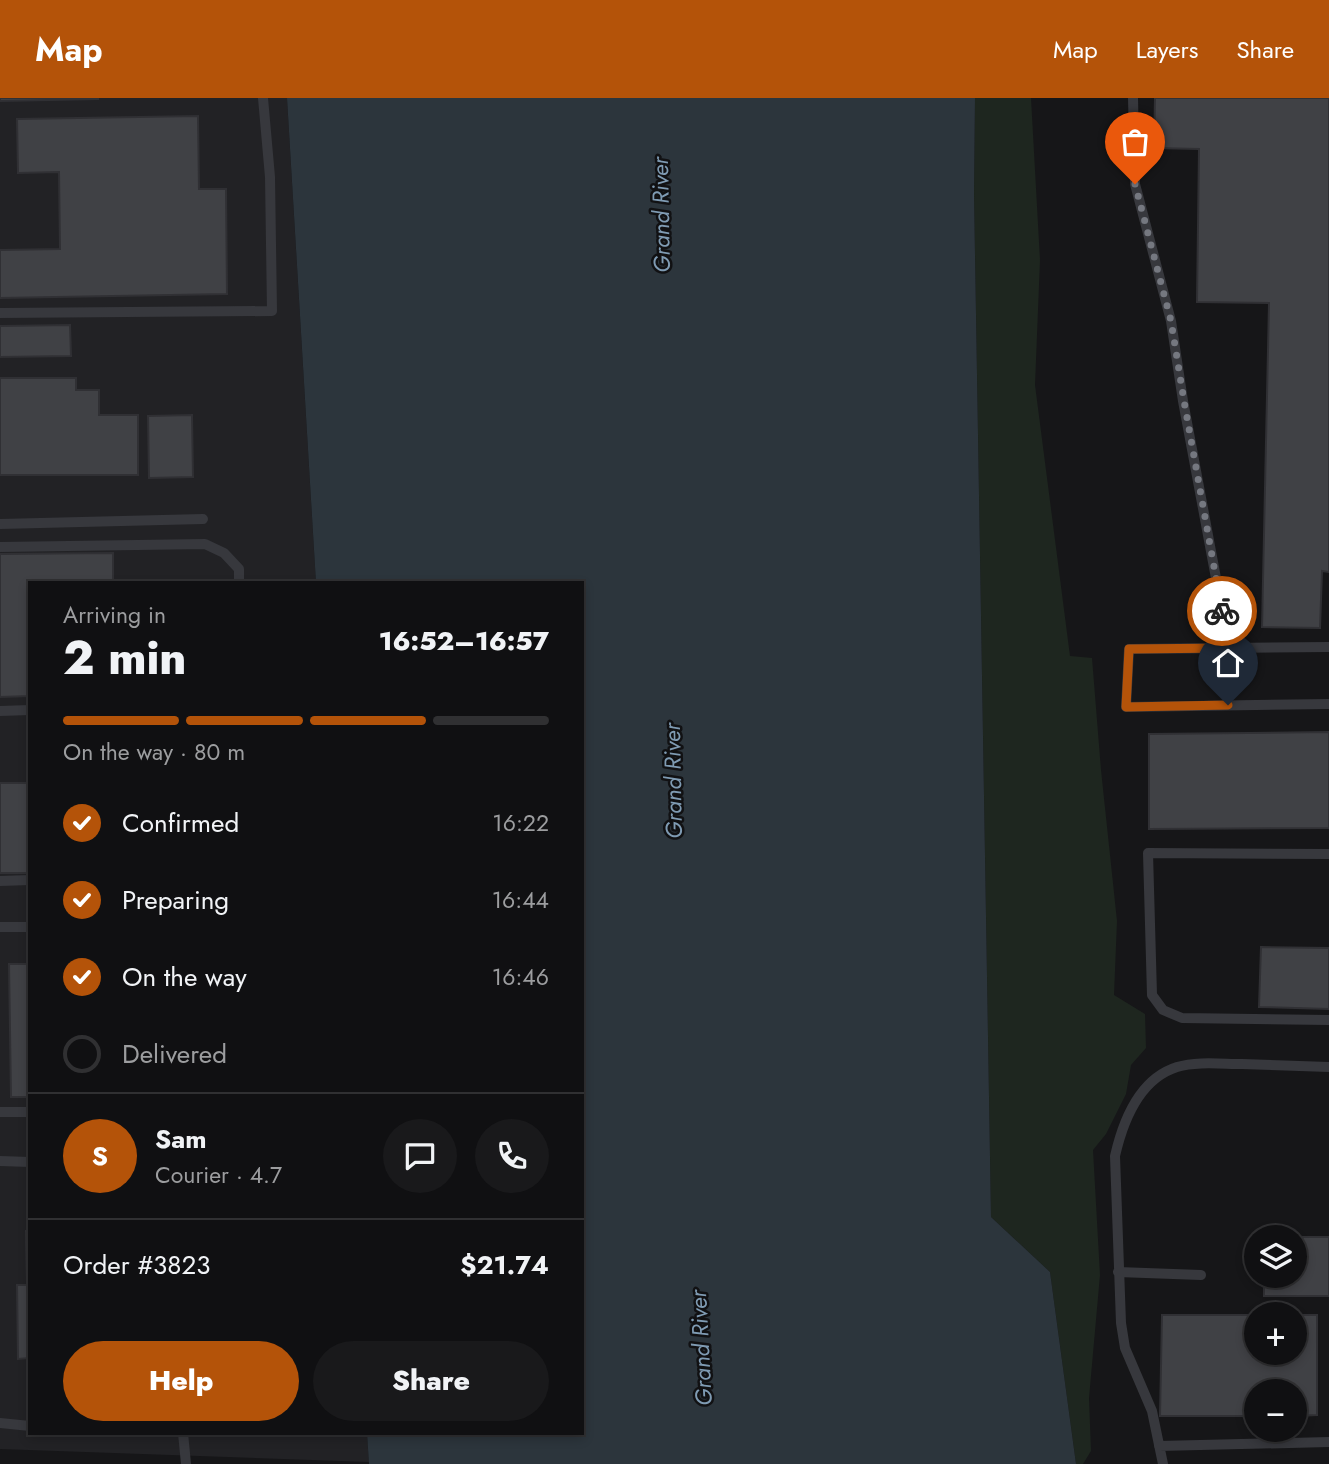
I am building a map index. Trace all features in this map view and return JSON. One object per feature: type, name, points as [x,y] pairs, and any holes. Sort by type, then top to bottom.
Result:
[{"type":"lane","points":[[0,313],[272,311],[270,177],[264,98]]},
{"type":"lane","points":[[1133,98],[1135,184],[1171,321],[1229,648]]},
{"type":"lane","points":[[0,524],[203,519]]},
{"type":"lane","points":[[0,547],[205,544],[224,553],[239,569],[239,581]]},
{"type":"lane","points":[[1329,647],[1129,649],[1126,707],[1329,704]]},
{"type":"lane","points":[[0,710],[28,710]]},
{"type":"lane","points":[[1329,854],[1148,853],[1152,995],[1163,1010],[1182,1018],[1329,1020]]},
{"type":"lane","points":[[0,881],[28,880]]},
{"type":"lane","points":[[0,928],[28,927]]},
{"type":"lane","points":[[1163,1464],[1146,1393],[1125,1348],[1118,1272],[1115,1156],[1121,1129],[1137,1099],[1158,1076],[1178,1066],[1206,1063],[1329,1067]]},
{"type":"lane","points":[[0,1112],[28,1112]]},
{"type":"lane","points":[[0,1161],[28,1162]]},
{"type":"lane","points":[[1118,1272],[1201,1275]]},
{"type":"lane","points":[[0,1423],[28,1426]]},
{"type":"lane","points":[[183,1435],[187,1464]]},
{"type":"lane","points":[[1159,1446],[1329,1442]]},
{"type":"shaded area","points":[[0,98],[287,98],[316,581],[28,581],[28,1435],[367,1435],[369,1462],[0,1449]]},
{"type":"shaded area","points":[[975,98],[1031,98],[1040,260],[1035,385],[1070,656],[1092,658],[1117,921],[1114,995],[1145,1014],[1146,1048],[1131,1065],[1126,1094],[1106,1134],[1093,1150],[1100,1275],[1089,1398],[1091,1451],[1083,1464],[1076,1464],[1050,1272],[991,1217],[974,194]]},
{"type":"water","name":"Grand River","points":[[287,98],[975,98],[974,194],[991,1217],[1050,1272],[1076,1464],[369,1464],[367,1435],[584,1435],[584,581],[316,581]]},
{"type":"building","points":[[0,98],[98,98],[98,99],[0,101]]},
{"type":"building","points":[[1155,98],[1329,98],[1329,572],[1322,571],[1320,628],[1262,627],[1269,303],[1197,302],[1199,149],[1154,148]]},
{"type":"building","points":[[198,116],[199,189],[226,189],[227,294],[0,298],[0,250],[60,249],[59,172],[18,173],[17,119]]},
{"type":"building","points":[[70,325],[71,356],[0,357],[0,326]]},
{"type":"building","points":[[0,378],[76,378],[76,390],[99,390],[99,415],[138,415],[138,475],[0,475]]},
{"type":"building","points":[[192,415],[193,477],[149,478],[148,416]]},
{"type":"building","points":[[113,553],[113,581],[28,581],[28,696],[0,697],[0,554]]},
{"type":"building","points":[[1329,732],[1329,828],[1149,829],[1149,734]]},
{"type":"building","points":[[0,783],[28,783],[28,873],[0,873]]},
{"type":"building","points":[[1261,947],[1329,948],[1329,1009],[1259,1007]]},
{"type":"building","points":[[9,964],[28,964],[28,1097],[11,1097]]},
{"type":"building","points":[[28,1231],[28,1358],[18,1359],[17,1285],[27,1285]]},
{"type":"building","points":[[1307,1237],[1329,1237],[1329,1296],[1264,1296],[1264,1288],[1307,1288]]},
{"type":"building","points":[[1162,1315],[1244,1315],[1244,1365],[1307,1365],[1307,1315],[1317,1315],[1317,1415],[1307,1415],[1307,1379],[1244,1379],[1244,1416],[1160,1416]]},
{"type":"way so far","points":[[1135,184],[1171,321],[1222,611]]},
{"type":"route","points":[[1222,611],[1229,648],[1129,649],[1126,707],[1228,705]]}]
